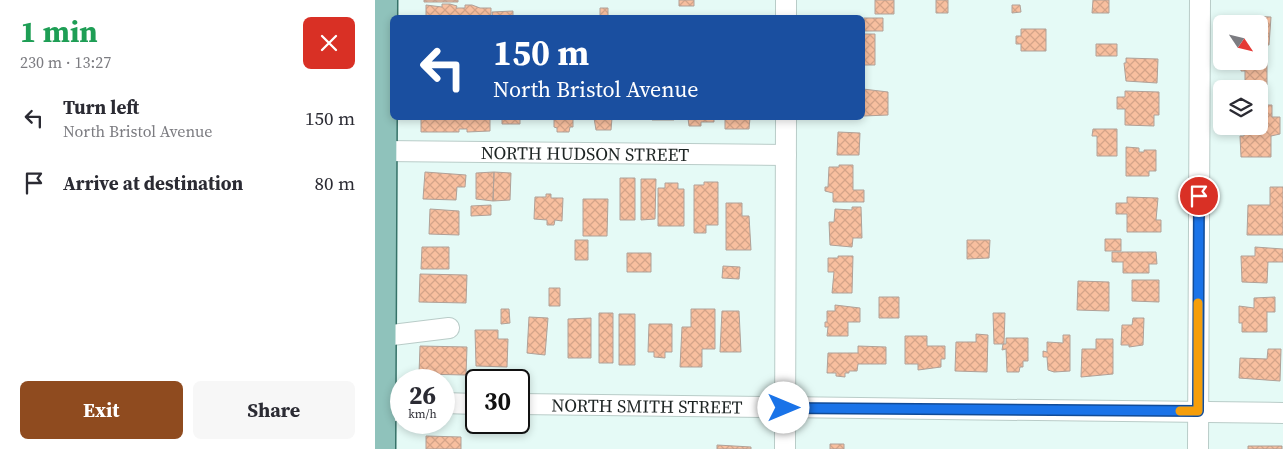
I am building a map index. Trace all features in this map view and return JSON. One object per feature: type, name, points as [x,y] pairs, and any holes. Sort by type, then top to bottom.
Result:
[{"type":"main road","points":[[382,449],[386,415],[384,336],[384,0]]},
{"type":"street","points":[[786,0],[786,15]]},
{"type":"street","points":[[1198,449],[1200,0]]},
{"type":"street","points":[[785,449],[786,120]]},
{"type":"street","name":"NORTH HUDSON STREET","points":[[384,151],[786,155]]},
{"type":"street","points":[[384,336],[449,328]]},
{"type":"street","name":"NORTH SMITH STREET","points":[[530,404],[1283,413]]},
{"type":"building","points":[[424,0],[458,0],[458,2],[424,2]]},
{"type":"building","points":[[679,0],[694,0],[694,6],[679,6]]},
{"type":"building","points":[[875,0],[894,0],[894,14],[875,14]]},
{"type":"building","points":[[936,0],[948,0],[948,13],[936,13]]},
{"type":"building","points":[[1093,0],[1109,0],[1109,13],[1092,13]]},
{"type":"building","points":[[442,4],[450,4],[457,6],[456,8],[465,8],[465,5],[472,5],[480,8],[491,8],[491,15],[426,15],[426,5],[442,7]]},
{"type":"building","points":[[1012,5],[1020,5],[1021,12],[1012,13]]},
{"type":"building","points":[[600,8],[608,8],[608,15],[600,15]]},
{"type":"building","points":[[513,11],[513,15],[492,15],[492,12]]},
{"type":"building","points":[[1268,17],[1271,17],[1268,45]]},
{"type":"building","points":[[865,18],[883,18],[883,31],[865,31]]},
{"type":"building","points":[[1021,29],[1046,29],[1046,51],[1021,51],[1021,44],[1016,44],[1016,36],[1021,36]]},
{"type":"building","points":[[865,34],[875,34],[875,65],[865,65]]},
{"type":"building","points":[[1096,44],[1117,44],[1117,56],[1096,56]]},
{"type":"building","points":[[1126,58],[1158,59],[1157,83],[1126,81],[1124,63],[1126,63]]},
{"type":"building","points":[[1267,70],[1267,80],[1245,80],[1245,71],[1241,71]]},
{"type":"building","points":[[865,89],[888,92],[888,115],[865,116]]},
{"type":"building","points":[[1125,91],[1159,92],[1159,115],[1154,115],[1154,126],[1125,125],[1125,109],[1117,109],[1117,97],[1125,97]]},
{"type":"building","points":[[1268,105],[1272,105],[1272,117],[1280,117],[1280,134],[1271,136],[1271,157],[1241,157],[1240,136],[1268,135]]},
{"type":"building","points":[[421,120],[490,120],[490,131],[467,132],[467,129],[459,129],[459,132],[421,132]]},
{"type":"building","points":[[502,120],[520,120],[520,124],[502,124]]},
{"type":"building","points":[[554,120],[573,120],[573,127],[570,127],[569,132],[557,132],[557,128],[554,127]]},
{"type":"building","points":[[594,120],[612,120],[611,130],[596,130]]},
{"type":"building","points":[[688,120],[714,120],[714,122],[701,122],[701,126],[689,126]]},
{"type":"building","points":[[725,120],[750,120],[749,129],[725,129]]},
{"type":"building","points":[[1093,129],[1117,129],[1117,156],[1097,156],[1097,136],[1092,136]]},
{"type":"building","points":[[838,132],[860,133],[859,155],[837,155]]},
{"type":"building","points":[[1126,147],[1139,148],[1139,152],[1156,150],[1156,171],[1149,171],[1149,176],[1126,176]]},
{"type":"building","points":[[839,165],[853,165],[853,190],[864,190],[864,202],[833,202],[833,193],[825,191],[825,187],[828,187],[829,167],[839,167]]},
{"type":"building","points":[[425,172],[466,175],[465,187],[457,187],[456,200],[423,199]]},
{"type":"building","points":[[494,172],[493,201],[476,199],[476,173]]},
{"type":"building","points":[[494,172],[511,173],[510,200],[493,201]]},
{"type":"building","points":[[620,178],[635,178],[635,220],[620,220]]},
{"type":"building","points":[[641,179],[656,179],[655,219],[641,220]]},
{"type":"building","points":[[704,182],[718,182],[718,225],[706,225],[706,233],[694,233],[694,185],[704,185]]},
{"type":"building","points":[[665,183],[678,183],[678,189],[684,189],[684,226],[658,226],[658,188],[665,188]]},
{"type":"building","points":[[1270,187],[1283,187],[1283,235],[1247,235],[1248,205],[1270,205]]},
{"type":"building","points":[[546,194],[551,194],[551,198],[563,198],[562,221],[555,220],[554,225],[547,225],[547,220],[534,219],[535,197],[546,197]]},
{"type":"building","points":[[1127,197],[1158,198],[1156,220],[1161,220],[1161,232],[1127,232],[1127,214],[1116,214],[1116,203],[1127,203]]},
{"type":"building","points":[[583,199],[608,199],[607,236],[583,236]]},
{"type":"building","points":[[726,203],[742,203],[742,216],[749,216],[751,250],[726,250]]},
{"type":"building","points":[[491,205],[491,215],[471,216],[471,206]]},
{"type":"building","points":[[852,207],[861,207],[862,238],[853,238],[852,247],[830,245],[829,222],[834,222],[835,209],[852,210]]},
{"type":"building","points":[[430,209],[459,211],[459,235],[429,234]]},
{"type":"building","points":[[1105,239],[1121,239],[1121,251],[1105,251]]},
{"type":"building","points":[[575,240],[588,240],[588,260],[575,260]]},
{"type":"building","points":[[967,240],[990,240],[989,258],[967,259]]},
{"type":"building","points":[[422,247],[449,247],[449,269],[421,269]]},
{"type":"building","points":[[1255,247],[1283,249],[1283,262],[1268,262],[1267,283],[1242,282],[1241,256],[1255,256]]},
{"type":"building","points":[[1112,252],[1156,252],[1157,264],[1149,264],[1149,273],[1123,273],[1123,262],[1112,262]]},
{"type":"building","points":[[627,253],[651,253],[651,272],[627,272]]},
{"type":"building","points":[[838,256],[853,256],[852,293],[832,293],[834,272],[828,272],[828,258],[838,258]]},
{"type":"building","points":[[723,266],[740,267],[739,279],[722,278]]},
{"type":"building","points":[[420,274],[467,275],[466,303],[419,302]]},
{"type":"building","points":[[1132,280],[1159,280],[1159,302],[1132,301]]},
{"type":"building","points":[[1078,281],[1109,282],[1109,311],[1077,310]]},
{"type":"building","points":[[549,288],[560,288],[560,306],[549,306]]},
{"type":"building","points":[[879,297],[899,297],[899,318],[879,318]]},
{"type":"building","points":[[1275,297],[1275,312],[1267,312],[1267,332],[1242,332],[1242,323],[1239,323],[1239,306],[1254,308],[1254,298]]},
{"type":"building","points":[[835,305],[860,308],[860,322],[848,322],[848,336],[827,336],[828,327],[825,327],[825,322],[827,322],[827,311],[835,311]]},
{"type":"building","points":[[501,309],[509,309],[510,323],[501,324]]},
{"type":"building","points":[[691,309],[715,309],[715,349],[702,349],[702,367],[680,367],[682,327],[691,327]]},
{"type":"building","points":[[722,311],[739,311],[741,352],[720,352]]},
{"type":"building","points":[[599,313],[613,313],[613,363],[599,363]]},
{"type":"building","points":[[993,313],[1005,313],[1004,344],[994,344]]},
{"type":"building","points":[[619,314],[635,314],[635,365],[619,365]]},
{"type":"building","points":[[529,317],[548,318],[545,355],[527,353]]},
{"type":"building","points":[[591,318],[591,358],[568,358],[568,319]]},
{"type":"building","points":[[1133,318],[1144,318],[1143,345],[1129,347],[1129,345],[1121,345],[1122,325],[1132,325]]},
{"type":"building","points":[[649,324],[672,324],[672,352],[665,352],[665,358],[654,357],[654,352],[648,352]]},
{"type":"building","points":[[475,330],[498,330],[498,339],[508,339],[507,367],[476,366]]},
{"type":"building","points":[[976,334],[988,335],[987,372],[955,371],[956,342],[976,342]]},
{"type":"building","points":[[1063,335],[1070,335],[1070,371],[1054,372],[1048,370],[1047,357],[1043,357],[1043,351],[1047,352],[1047,342],[1063,343]]},
{"type":"building","points":[[905,336],[927,336],[927,346],[945,346],[945,359],[941,359],[941,367],[918,370],[918,364],[905,364]]},
{"type":"building","points":[[1006,338],[1028,338],[1028,361],[1023,361],[1023,367],[1020,367],[1019,372],[1007,372],[1006,349],[1002,350],[1003,344],[1006,344]]},
{"type":"building","points":[[1096,339],[1113,339],[1113,374],[1081,377],[1082,349],[1096,349]]},
{"type":"building","points":[[420,346],[467,347],[465,375],[455,375],[455,369],[419,369]]},
{"type":"building","points":[[858,346],[886,347],[886,364],[858,364],[857,371],[845,373],[845,377],[836,376],[836,373],[827,373],[828,353],[858,353]]},
{"type":"building","points":[[1268,349],[1281,349],[1280,381],[1239,378],[1240,358],[1267,359]]},
{"type":"building","points":[[426,436],[461,437],[461,449],[426,449]]},
{"type":"building","points":[[830,444],[844,444],[844,449],[830,449]]},
{"type":"building","points":[[717,445],[751,447],[751,449],[717,449]]},
{"type":"building","points":[[1248,446],[1282,446],[1282,449],[1248,449]]},
{"type":"slow traffic","points":[[1180,411],[1198,411],[1198,303]]},
{"type":"route","points":[[784,408],[1198,411],[1199,196]]}]
